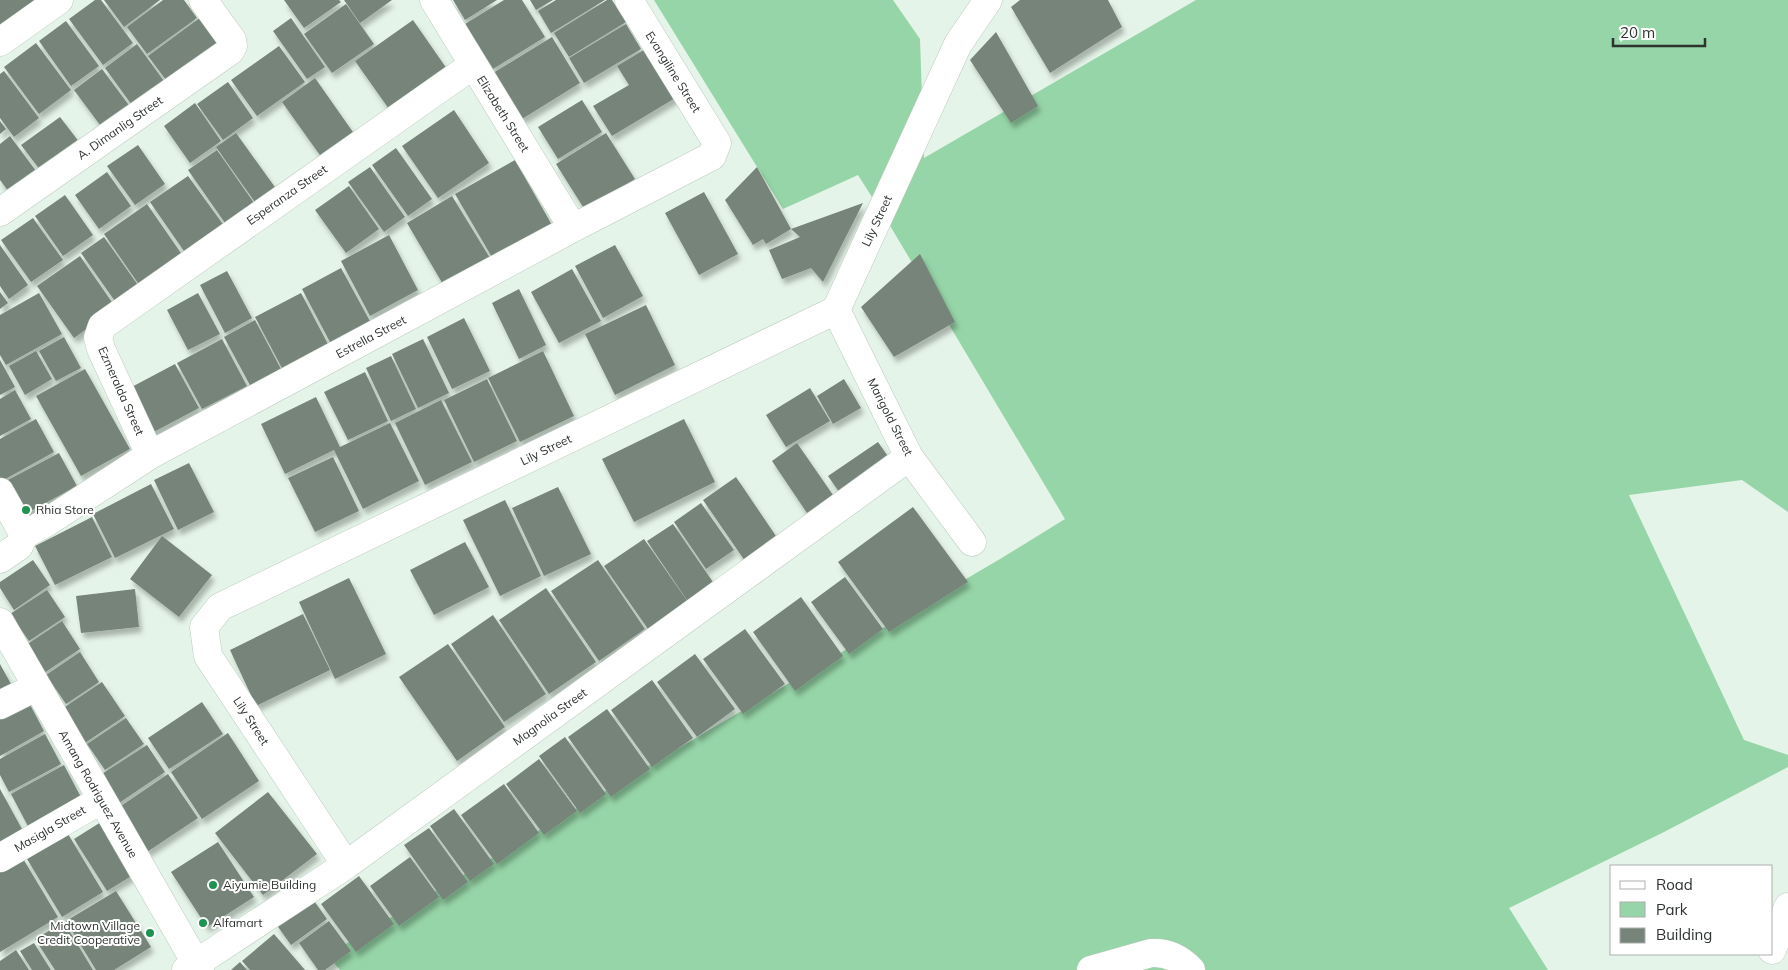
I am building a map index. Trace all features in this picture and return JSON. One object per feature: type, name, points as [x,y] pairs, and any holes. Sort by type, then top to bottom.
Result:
[{"type":"street","points":[[0,42],[59,0]]},
{"type":"street","name":"A. Dimanlig Street","points":[[0,212],[230,51],[233,46],[232,40],[203,0]]},
{"type":"street","name":"Elizabeth Street","points":[[434,0],[573,228]]},
{"type":"street","name":"Evangiline Street","points":[[629,0],[717,143]]},
{"type":"street","name":"Lily Street","points":[[346,866],[208,656],[204,627],[220,607],[836,310],[958,44],[988,0]]},
{"type":"street","name":"Esperanza Street","points":[[102,326],[473,65]]},
{"type":"street","name":"Estrella Street","points":[[24,535],[150,455],[573,228],[712,156],[717,143]]},
{"type":"street","name":"Marigold Street","points":[[836,310],[909,457],[972,542]]},
{"type":"street","name":"Ezmeralda Street","points":[[102,326],[98,338],[101,349],[150,455]]},
{"type":"street","name":"Magnolia Street","points":[[194,968],[346,866],[909,457]]},
{"type":"street","points":[[0,492],[24,535],[18,546],[0,559]]},
{"type":"street","name":"Amang Rodriguez Avenue","points":[[0,622],[194,968]]},
{"type":"street","points":[[0,705],[36,686]]},
{"type":"street","name":"Masigla Street","points":[[0,858],[101,800]]},
{"type":"street","points":[[1773,947],[1788,907]]},
{"type":"street","points":[[1091,970],[1159,952],[1172,956],[1190,970]]},
{"type":"street","points":[[1764,970],[1770,955]]},
{"type":"green space","points":[[654,0],[893,0],[920,39],[924,158],[1196,0],[1788,0],[1788,512],[1742,480],[1629,495],[1744,740],[1788,755],[1788,767],[1664,832],[1509,908],[1548,970],[340,970],[327,955],[1065,519],[858,175],[783,209]]},
{"type":"building","points":[[0,0],[38,0],[0,34]]},
{"type":"building","points":[[95,0],[101,0],[133,43],[103,65],[69,19]]},
{"type":"building","points":[[104,0],[160,0],[124,27]]},
{"type":"building","points":[[163,0],[184,0],[197,18],[147,54],[127,27]]},
{"type":"building","points":[[284,0],[339,0],[341,2],[304,28]]},
{"type":"building","points":[[344,0],[392,0],[360,23]]},
{"type":"building","points":[[453,0],[497,0],[465,20]]},
{"type":"building","points":[[504,0],[522,0],[545,37],[493,69],[465,24]]},
{"type":"building","points":[[530,0],[553,0],[536,10]]},
{"type":"building","points":[[556,0],[605,0],[551,33],[538,11]]},
{"type":"building","points":[[607,0],[612,0],[626,22],[569,57],[554,33]]},
{"type":"building","points":[[1020,0],[1108,0],[1122,27],[1050,73],[1011,7]]},
{"type":"building","points":[[346,4],[374,44],[332,73],[304,34]]},
{"type":"building","points":[[201,17],[225,49],[172,88],[148,56]]},
{"type":"building","points":[[291,18],[325,67],[307,79],[273,31]]},
{"type":"building","points":[[413,20],[447,69],[389,109],[355,61]]},
{"type":"building","points":[[66,21],[99,66],[71,86],[39,41]]},
{"type":"building","points":[[626,24],[641,49],[584,83],[569,58]]},
{"type":"building","points":[[996,32],[1038,106],[1011,123],[970,60]]},
{"type":"building","points":[[552,37],[580,83],[522,119],[493,73]]},
{"type":"building","points":[[36,43],[71,90],[39,114],[4,67]]},
{"type":"building","points":[[137,44],[169,88],[137,112],[105,68]]},
{"type":"building","points":[[279,46],[305,82],[257,116],[231,80]]},
{"type":"building","points":[[647,48],[677,97],[612,136],[593,106],[629,85],[617,66]]},
{"type":"building","points":[[102,69],[134,112],[106,133],[74,90]]},
{"type":"building","points":[[4,71],[39,118],[14,137],[0,118],[0,74]]},
{"type":"building","points":[[315,78],[355,135],[322,158],[282,102]]},
{"type":"building","points":[[228,82],[253,118],[223,140],[197,104]]},
{"type":"building","points":[[582,100],[602,132],[558,159],[538,127]]},
{"type":"building","points":[[195,103],[221,141],[190,163],[164,126]]},
{"type":"building","points":[[454,110],[489,163],[438,198],[402,146]]},
{"type":"building","points":[[60,117],[83,147],[44,175],[21,145]]},
{"type":"building","points":[[0,121],[6,129],[0,134]]},
{"type":"building","points":[[236,133],[277,190],[257,205],[216,147]]},
{"type":"building","points":[[606,133],[635,179],[585,210],[556,164]]},
{"type":"building","points":[[10,136],[39,175],[12,196],[0,180],[0,144]]},
{"type":"building","points":[[138,145],[165,184],[135,205],[107,166]]},
{"type":"building","points":[[396,148],[432,199],[408,216],[372,165]]},
{"type":"building","points":[[217,150],[254,203],[225,223],[188,170]]},
{"type":"building","points":[[515,160],[552,225],[493,259],[455,194]]},
{"type":"building","points":[[370,167],[405,217],[384,232],[348,182]]},
{"type":"building","points":[[757,167],[791,229],[766,244],[763,239],[753,245],[725,200]]},
{"type":"building","points":[[107,172],[131,206],[99,229],[75,195]]},
{"type":"building","points":[[188,176],[225,227],[186,254],[150,202]]},
{"type":"building","points":[[349,186],[379,229],[346,253],[315,210]]},
{"type":"building","points":[[704,192],[738,254],[699,275],[665,213]]},
{"type":"building","points":[[65,195],[93,235],[63,256],[35,216]]},
{"type":"building","points":[[452,196],[490,258],[444,286],[407,223]]},
{"type":"building","points":[[863,203],[823,282],[811,268],[782,279],[769,250],[800,237],[791,229]]},
{"type":"building","points":[[147,204],[183,256],[140,286],[104,234]]},
{"type":"building","points":[[33,218],[63,260],[31,282],[1,240]]},
{"type":"building","points":[[389,235],[418,290],[370,316],[341,261]]},
{"type":"building","points":[[104,237],[140,288],[117,304],[81,253]]},
{"type":"building","points":[[0,245],[28,285],[9,299],[0,286]]},
{"type":"building","points":[[615,245],[643,296],[603,318],[575,266]]},
{"type":"building","points":[[920,254],[955,322],[894,357],[861,307]]},
{"type":"building","points":[[80,256],[116,308],[74,338],[37,286]]},
{"type":"building","points":[[341,268],[371,323],[331,344],[302,289]]},
{"type":"building","points":[[572,269],[601,321],[559,343],[531,292]]},
{"type":"building","points":[[227,271],[252,318],[225,333],[200,285]]},
{"type":"building","points":[[519,289],[546,345],[519,359],[492,303]]},
{"type":"building","points":[[0,292],[8,303],[0,309]]},
{"type":"building","points":[[39,293],[62,334],[6,365],[0,355],[0,315]]},
{"type":"building","points":[[198,293],[220,334],[188,350],[167,310]]},
{"type":"building","points":[[301,293],[329,346],[283,370],[255,317]]},
{"type":"building","points":[[646,305],[675,365],[615,395],[585,334]]},
{"type":"building","points":[[464,318],[490,371],[452,389],[427,337]]},
{"type":"building","points":[[255,320],[282,371],[251,387],[224,337]]},
{"type":"building","points":[[64,337],[81,368],[56,381],[39,351]]},
{"type":"building","points":[[222,339],[247,386],[202,409],[177,363]]},
{"type":"building","points":[[423,339],[449,393],[418,408],[392,354]]},
{"type":"building","points":[[36,351],[52,379],[25,395],[9,366]]},
{"type":"building","points":[[543,351],[574,416],[520,442],[488,378]]},
{"type":"building","points":[[391,356],[416,409],[391,421],[366,368]]},
{"type":"building","points":[[0,360],[15,387],[0,395]]},
{"type":"building","points":[[175,364],[199,408],[150,434],[126,390]]},
{"type":"building","points":[[85,369],[130,449],[81,476],[36,396]]},
{"type":"building","points":[[365,372],[388,421],[348,440],[324,392]]},
{"type":"building","points":[[487,379],[517,441],[474,462],[444,400]]},
{"type":"building","points":[[844,379],[861,408],[833,424],[817,396]]},
{"type":"building","points":[[810,388],[830,421],[786,447],[766,415]]},
{"type":"building","points":[[15,390],[31,419],[0,436],[0,399]]},
{"type":"building","points":[[316,397],[340,447],[390,423],[419,481],[363,509],[334,450],[285,474],[261,424]]},
{"type":"building","points":[[441,400],[472,462],[425,485],[395,423]]},
{"type":"building","points":[[36,419],[54,452],[0,482],[0,439]]},
{"type":"building","points":[[684,419],[715,482],[634,522],[602,459]]},
{"type":"building","points":[[878,442],[894,465],[844,499],[828,476]]},
{"type":"building","points":[[797,443],[833,495],[807,513],[772,461]]},
{"type":"building","points":[[59,453],[77,486],[25,514],[6,481]]},
{"type":"building","points":[[333,457],[359,511],[315,532],[288,478]]},
{"type":"building","points":[[189,463],[214,512],[178,530],[154,480]]},
{"type":"building","points":[[736,477],[778,539],[745,561],[703,500]]},
{"type":"building","points":[[151,484],[174,529],[115,558],[93,514]]},
{"type":"building","points":[[558,487],[591,554],[544,576],[512,508]]},
{"type":"building","points":[[505,500],[541,576],[500,596],[463,520]]},
{"type":"building","points":[[701,503],[734,550],[706,569],[674,522]]},
{"type":"building","points":[[913,507],[968,582],[889,632],[838,562]]},
{"type":"building","points":[[92,517],[112,557],[55,585],[35,546]]},
{"type":"building","points":[[673,524],[715,585],[689,603],[647,541]]},
{"type":"building","points":[[162,536],[212,575],[179,617],[130,579]]},
{"type":"building","points":[[644,539],[688,602],[648,629],[604,566]]},
{"type":"building","points":[[465,542],[489,587],[434,615],[410,570]]},
{"type":"building","points":[[33,560],[50,585],[14,610],[0,588],[0,582]]},
{"type":"building","points":[[598,560],[645,629],[599,661],[551,591]]},
{"type":"building","points":[[845,577],[883,629],[849,654],[811,602]]},
{"type":"building","points":[[349,578],[386,654],[335,679],[299,602]]},
{"type":"building","points":[[546,588],[596,662],[549,694],[499,620]]},
{"type":"building","points":[[135,589],[139,627],[81,633],[76,596]]},
{"type":"building","points":[[47,590],[65,617],[29,641],[10,614]]},
{"type":"building","points":[[801,597],[843,656],[795,691],[753,632]]},
{"type":"building","points":[[303,614],[330,670],[256,706],[230,650]]},
{"type":"building","points":[[493,615],[546,694],[504,722],[451,644]]},
{"type":"building","points":[[62,621],[80,649],[44,673],[26,645]]},
{"type":"building","points":[[745,629],[785,684],[743,714],[703,659]]},
{"type":"building","points":[[448,644],[505,727],[457,761],[399,677]]},
{"type":"building","points":[[80,652],[99,682],[66,704],[46,675]]},
{"type":"building","points":[[695,654],[735,709],[697,737],[657,682]]},
{"type":"building","points":[[0,664],[16,693],[0,701]]},
{"type":"building","points":[[652,680],[693,738],[652,767],[611,710]]},
{"type":"building","points":[[102,682],[125,716],[79,747],[56,713]]},
{"type":"building","points":[[26,697],[44,731],[0,756],[0,711]]},
{"type":"building","points":[[202,702],[223,734],[169,769],[148,738]]},
{"type":"building","points":[[607,709],[650,769],[611,797],[568,737]]},
{"type":"building","points":[[126,718],[144,744],[105,770],[87,744]]},
{"type":"building","points":[[228,733],[259,781],[202,819],[171,772]]},
{"type":"building","points":[[45,734],[61,764],[9,792],[0,775],[0,759]]},
{"type":"building","points":[[565,737],[606,794],[580,813],[539,756]]},
{"type":"building","points":[[147,745],[165,772],[116,805],[97,777]]},
{"type":"building","points":[[539,759],[577,811],[544,835],[506,784]]},
{"type":"building","points":[[64,765],[83,801],[30,830],[11,794]]},
{"type":"building","points":[[168,774],[198,818],[147,852],[118,808]]},
{"type":"building","points":[[504,784],[539,833],[497,864],[461,815]]},
{"type":"building","points":[[0,789],[22,829],[0,842]]},
{"type":"building","points":[[268,792],[317,854],[263,895],[215,833]]},
{"type":"building","points":[[454,809],[494,864],[470,881],[430,826]]},
{"type":"building","points":[[101,822],[133,875],[107,891],[74,839]]},
{"type":"building","points":[[429,828],[468,882],[443,900],[404,845]]},
{"type":"building","points":[[68,834],[103,892],[62,917],[27,859]]},
{"type":"building","name":"Aiyumie Building","points":[[218,842],[254,897],[207,927],[171,872]]},
{"type":"building","points":[[22,857],[58,917],[0,952],[0,870]]},
{"type":"building","points":[[410,857],[439,897],[399,926],[370,886]]},
{"type":"building","points":[[359,876],[394,924],[356,952],[321,904]]},
{"type":"building","points":[[116,891],[151,947],[114,970],[96,970],[66,921]]},
{"type":"building","points":[[312,898],[327,919],[291,945],[276,924]]},
{"type":"building","points":[[329,921],[351,951],[325,970],[318,970],[299,943]]},
{"type":"building","points":[[64,922],[93,970],[55,970],[35,939]]},
{"type":"building","points":[[274,934],[305,970],[250,970],[242,961]]},
{"type":"building","points":[[34,943],[51,970],[32,970],[20,951]]},
{"type":"building","points":[[16,950],[29,970],[0,970],[0,961]]},
{"type":"building","points":[[240,962],[247,970],[231,970]]},
{"type":"place","name":"Rhia Store","points":[[26,510]]},
{"type":"place","name":"Aiyumie Building","points":[[213,885]]},
{"type":"place","name":"Alfamart","points":[[203,923]]},
{"type":"place","name":"Midtown Village Credit Cooperative","points":[[150,933]]}]
